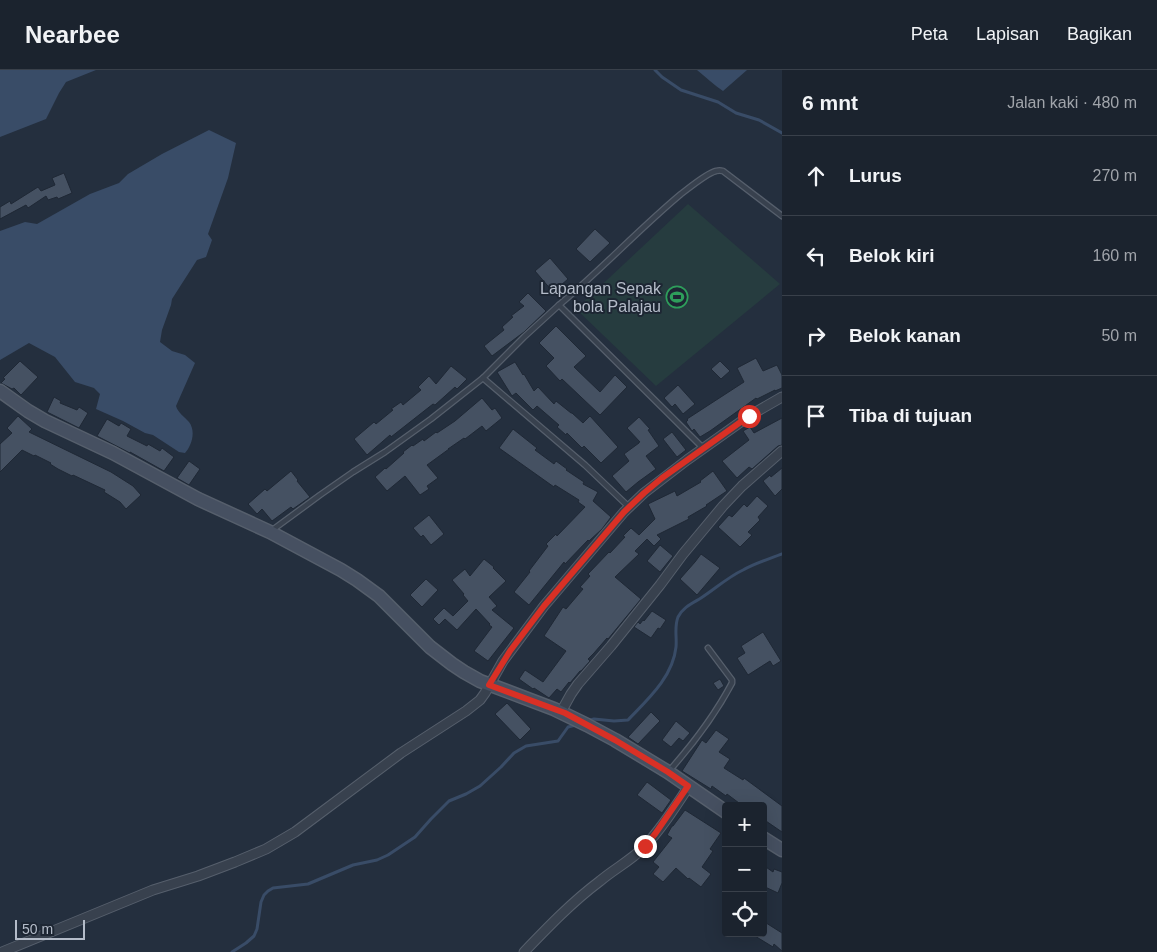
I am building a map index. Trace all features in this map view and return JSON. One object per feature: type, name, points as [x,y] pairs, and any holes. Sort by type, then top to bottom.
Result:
[{"type":"main road","points":[[0,391],[28,411],[53,425],[310,552],[357,580],[379,596],[417,635],[464,672],[489,685],[563,713],[587,725],[668,772],[722,809]]},
{"type":"main road","points":[[767,841],[782,850]]},
{"type":"street","points":[[2,952],[153,890],[226,866],[266,848],[295,832],[401,752],[466,711],[480,700],[510,651],[544,606],[614,522],[629,507],[662,478],[703,448],[749,416],[782,397]]},
{"type":"street","points":[[563,713],[571,694],[578,684],[611,646],[694,540],[742,486],[782,451]]},
{"type":"street","points":[[524,952],[574,902],[600,880],[631,860],[645,846],[688,786]]},
{"type":"lane","points":[[270,532],[352,472],[410,434],[483,378],[524,336],[588,280],[654,216],[714,171],[723,171],[782,216]]},
{"type":"lane","points":[[559,305],[703,448]]},
{"type":"lane","points":[[483,378],[585,465],[629,507]]},
{"type":"lane","points":[[668,772],[689,748],[732,683],[732,680],[708,648]]},
{"type":"green space","name":"Lapangan Sepak bola Palajau","points":[[688,204],[780,284],[656,386],[576,309]]},
{"type":"water","points":[[0,70],[96,70],[66,82],[46,119],[0,137]]},
{"type":"water","points":[[697,70],[747,70],[723,91]]},
{"type":"water","points":[[209,130],[236,143],[228,178],[208,234],[212,240],[206,257],[197,260],[172,299],[160,342],[172,351],[185,355],[195,363],[176,406],[189,422],[193,434],[190,446],[185,453],[179,452],[153,435],[145,433],[96,409],[100,394],[94,388],[75,382],[55,357],[29,343],[0,360],[0,231],[25,222],[37,224],[90,194],[119,183],[128,174]]},
{"type":"building","points":[[64,173],[72,193],[58,199],[57,197],[48,200],[46,196],[28,208],[26,205],[0,219],[0,207],[10,201],[11,204],[38,187],[41,191],[55,185],[52,178]]},
{"type":"building","points":[[595,229],[610,243],[590,262],[576,249]]},
{"type":"building","points":[[550,258],[568,279],[553,292],[535,271]]},
{"type":"building","points":[[528,293],[546,311],[524,332],[492,356],[484,346],[504,330],[502,327],[513,317],[511,316],[524,306],[519,302]]},
{"type":"building","points":[[556,326],[586,356],[574,367],[600,392],[615,375],[627,387],[600,415],[562,379],[560,381],[546,366],[554,358],[539,343]]},
{"type":"building","points":[[756,358],[763,371],[777,365],[782,375],[782,388],[756,398],[700,437],[694,429],[692,431],[686,422],[687,419],[744,382],[737,368]]},
{"type":"building","points":[[20,361],[38,377],[21,395],[14,388],[12,389],[1,383],[5,379],[3,378]]},
{"type":"building","points":[[720,361],[730,371],[721,379],[711,369]]},
{"type":"building","points":[[515,362],[534,391],[538,387],[554,404],[556,401],[583,423],[590,416],[618,447],[601,463],[584,446],[582,448],[567,433],[566,435],[557,427],[559,425],[537,406],[533,410],[516,393],[512,396],[497,372]]},
{"type":"building","points":[[451,366],[467,379],[457,389],[455,387],[435,405],[433,404],[391,437],[390,435],[367,455],[354,439],[374,422],[376,424],[393,410],[391,409],[401,402],[403,405],[421,390],[418,387],[429,376],[436,384]]},
{"type":"building","points":[[678,385],[695,404],[683,414],[675,404],[672,407],[664,398]]},
{"type":"building","points":[[54,397],[61,401],[60,403],[77,410],[79,407],[88,413],[79,428],[47,412]]},
{"type":"building","points":[[482,398],[492,410],[495,408],[502,418],[486,431],[482,426],[427,465],[438,478],[427,486],[429,489],[420,495],[405,476],[387,491],[375,477],[412,445],[423,439],[424,441],[455,421]]},
{"type":"building","points":[[18,416],[32,429],[29,432],[111,472],[133,486],[141,495],[126,509],[120,502],[104,492],[105,490],[72,476],[51,463],[22,450],[0,472],[0,444],[12,433],[7,428]]},
{"type":"building","points":[[639,417],[650,429],[648,430],[659,446],[646,456],[656,469],[626,492],[612,476],[629,461],[624,454],[640,442],[627,428]]},
{"type":"building","points":[[782,418],[782,445],[778,446],[752,469],[749,467],[737,478],[722,461],[749,440],[743,431],[750,427],[754,433]]},
{"type":"building","points":[[107,419],[119,426],[121,423],[131,429],[127,436],[160,451],[162,448],[174,457],[164,471],[97,436]]},
{"type":"building","points":[[513,429],[537,448],[535,450],[554,464],[556,461],[584,482],[583,484],[598,492],[593,501],[611,517],[602,529],[588,540],[565,564],[564,562],[529,605],[514,592],[548,546],[546,544],[556,534],[557,536],[585,507],[578,502],[579,500],[555,485],[554,487],[499,448]]},
{"type":"building","points":[[672,432],[686,450],[677,457],[663,439]]},
{"type":"building","points":[[189,461],[200,469],[189,485],[177,478]]},
{"type":"building","points":[[782,468],[782,489],[775,496],[763,481]]},
{"type":"building","points":[[291,471],[310,497],[293,509],[291,507],[272,521],[262,509],[257,514],[248,504],[265,489],[267,491]]},
{"type":"building","points":[[713,471],[727,491],[688,517],[689,519],[657,535],[661,539],[654,546],[647,539],[635,551],[639,554],[615,577],[641,599],[608,639],[588,659],[590,661],[570,683],[561,692],[557,689],[549,698],[519,679],[525,670],[543,682],[566,651],[544,636],[563,607],[566,609],[583,589],[580,587],[590,576],[588,574],[625,537],[623,536],[631,528],[639,535],[655,519],[648,504],[675,491],[677,496],[701,482]]},
{"type":"building","points":[[757,496],[768,506],[758,517],[760,520],[748,532],[752,535],[740,547],[718,527],[729,515],[732,517],[744,504],[747,507]]},
{"type":"building","points":[[429,515],[444,534],[431,545],[423,535],[421,537],[413,528]]},
{"type":"building","points":[[660,545],[673,556],[660,572],[647,561]]},
{"type":"building","points":[[701,554],[720,568],[697,595],[680,579]]},
{"type":"building","points":[[484,559],[506,581],[489,597],[497,606],[492,610],[514,628],[488,661],[474,651],[492,627],[476,609],[457,630],[445,619],[439,625],[433,619],[444,608],[453,616],[468,601],[452,580],[465,569],[470,576]]},
{"type":"building","points":[[426,579],[438,590],[422,607],[410,595]]},
{"type":"building","points":[[652,611],[666,620],[651,638],[634,627],[638,622],[640,624],[644,621]]},
{"type":"building","points":[[763,632],[781,661],[773,666],[770,661],[748,675],[737,658],[745,653],[741,646]]},
{"type":"building","points":[[720,679],[724,686],[718,690],[713,683]]},
{"type":"building","points":[[507,703],[531,729],[520,740],[495,714]]},
{"type":"building","points":[[651,712],[660,721],[638,744],[628,737]]},
{"type":"building","points":[[676,721],[690,733],[683,741],[679,738],[671,747],[662,740]]},
{"type":"building","points":[[716,730],[729,739],[719,752],[730,759],[724,768],[743,780],[744,778],[782,806],[782,832],[767,822],[767,802],[738,802],[727,794],[726,796],[712,786],[711,789],[682,771],[702,740],[706,743]]},
{"type":"building","points":[[647,782],[671,800],[662,813],[637,795]]},
{"type":"building","points":[[685,810],[721,833],[710,849],[713,851],[702,867],[711,874],[701,887],[676,868],[663,882],[653,874],[659,867],[653,862],[672,838],[667,835]]},
{"type":"building","points":[[767,868],[773,872],[774,869],[782,872],[782,883],[778,893],[767,888]]},
{"type":"building","points":[[767,924],[782,933],[782,951],[774,944],[773,947],[757,937],[767,937]]},
{"type":"waterway","points":[[655,70],[681,90],[718,102],[736,113],[759,120],[782,133]]},
{"type":"waterway","points":[[586,721],[594,719],[628,720],[665,678],[674,658],[677,621],[683,611],[737,573],[782,554]]},
{"type":"waterway","points":[[232,952],[254,936],[257,929],[261,902],[268,891],[273,888],[308,884],[353,865],[377,860],[388,855],[415,837],[449,801],[480,786],[514,753],[526,746],[558,741],[568,727],[576,725]]},
{"type":"place","name":"Lapangan Sepak bola Palajau","points":[[677,297]]},
{"type":"route","points":[[645,846],[680,800],[688,786],[615,740],[565,713],[489,685],[503,661],[544,606],[614,522],[662,478],[749,416]]}]
